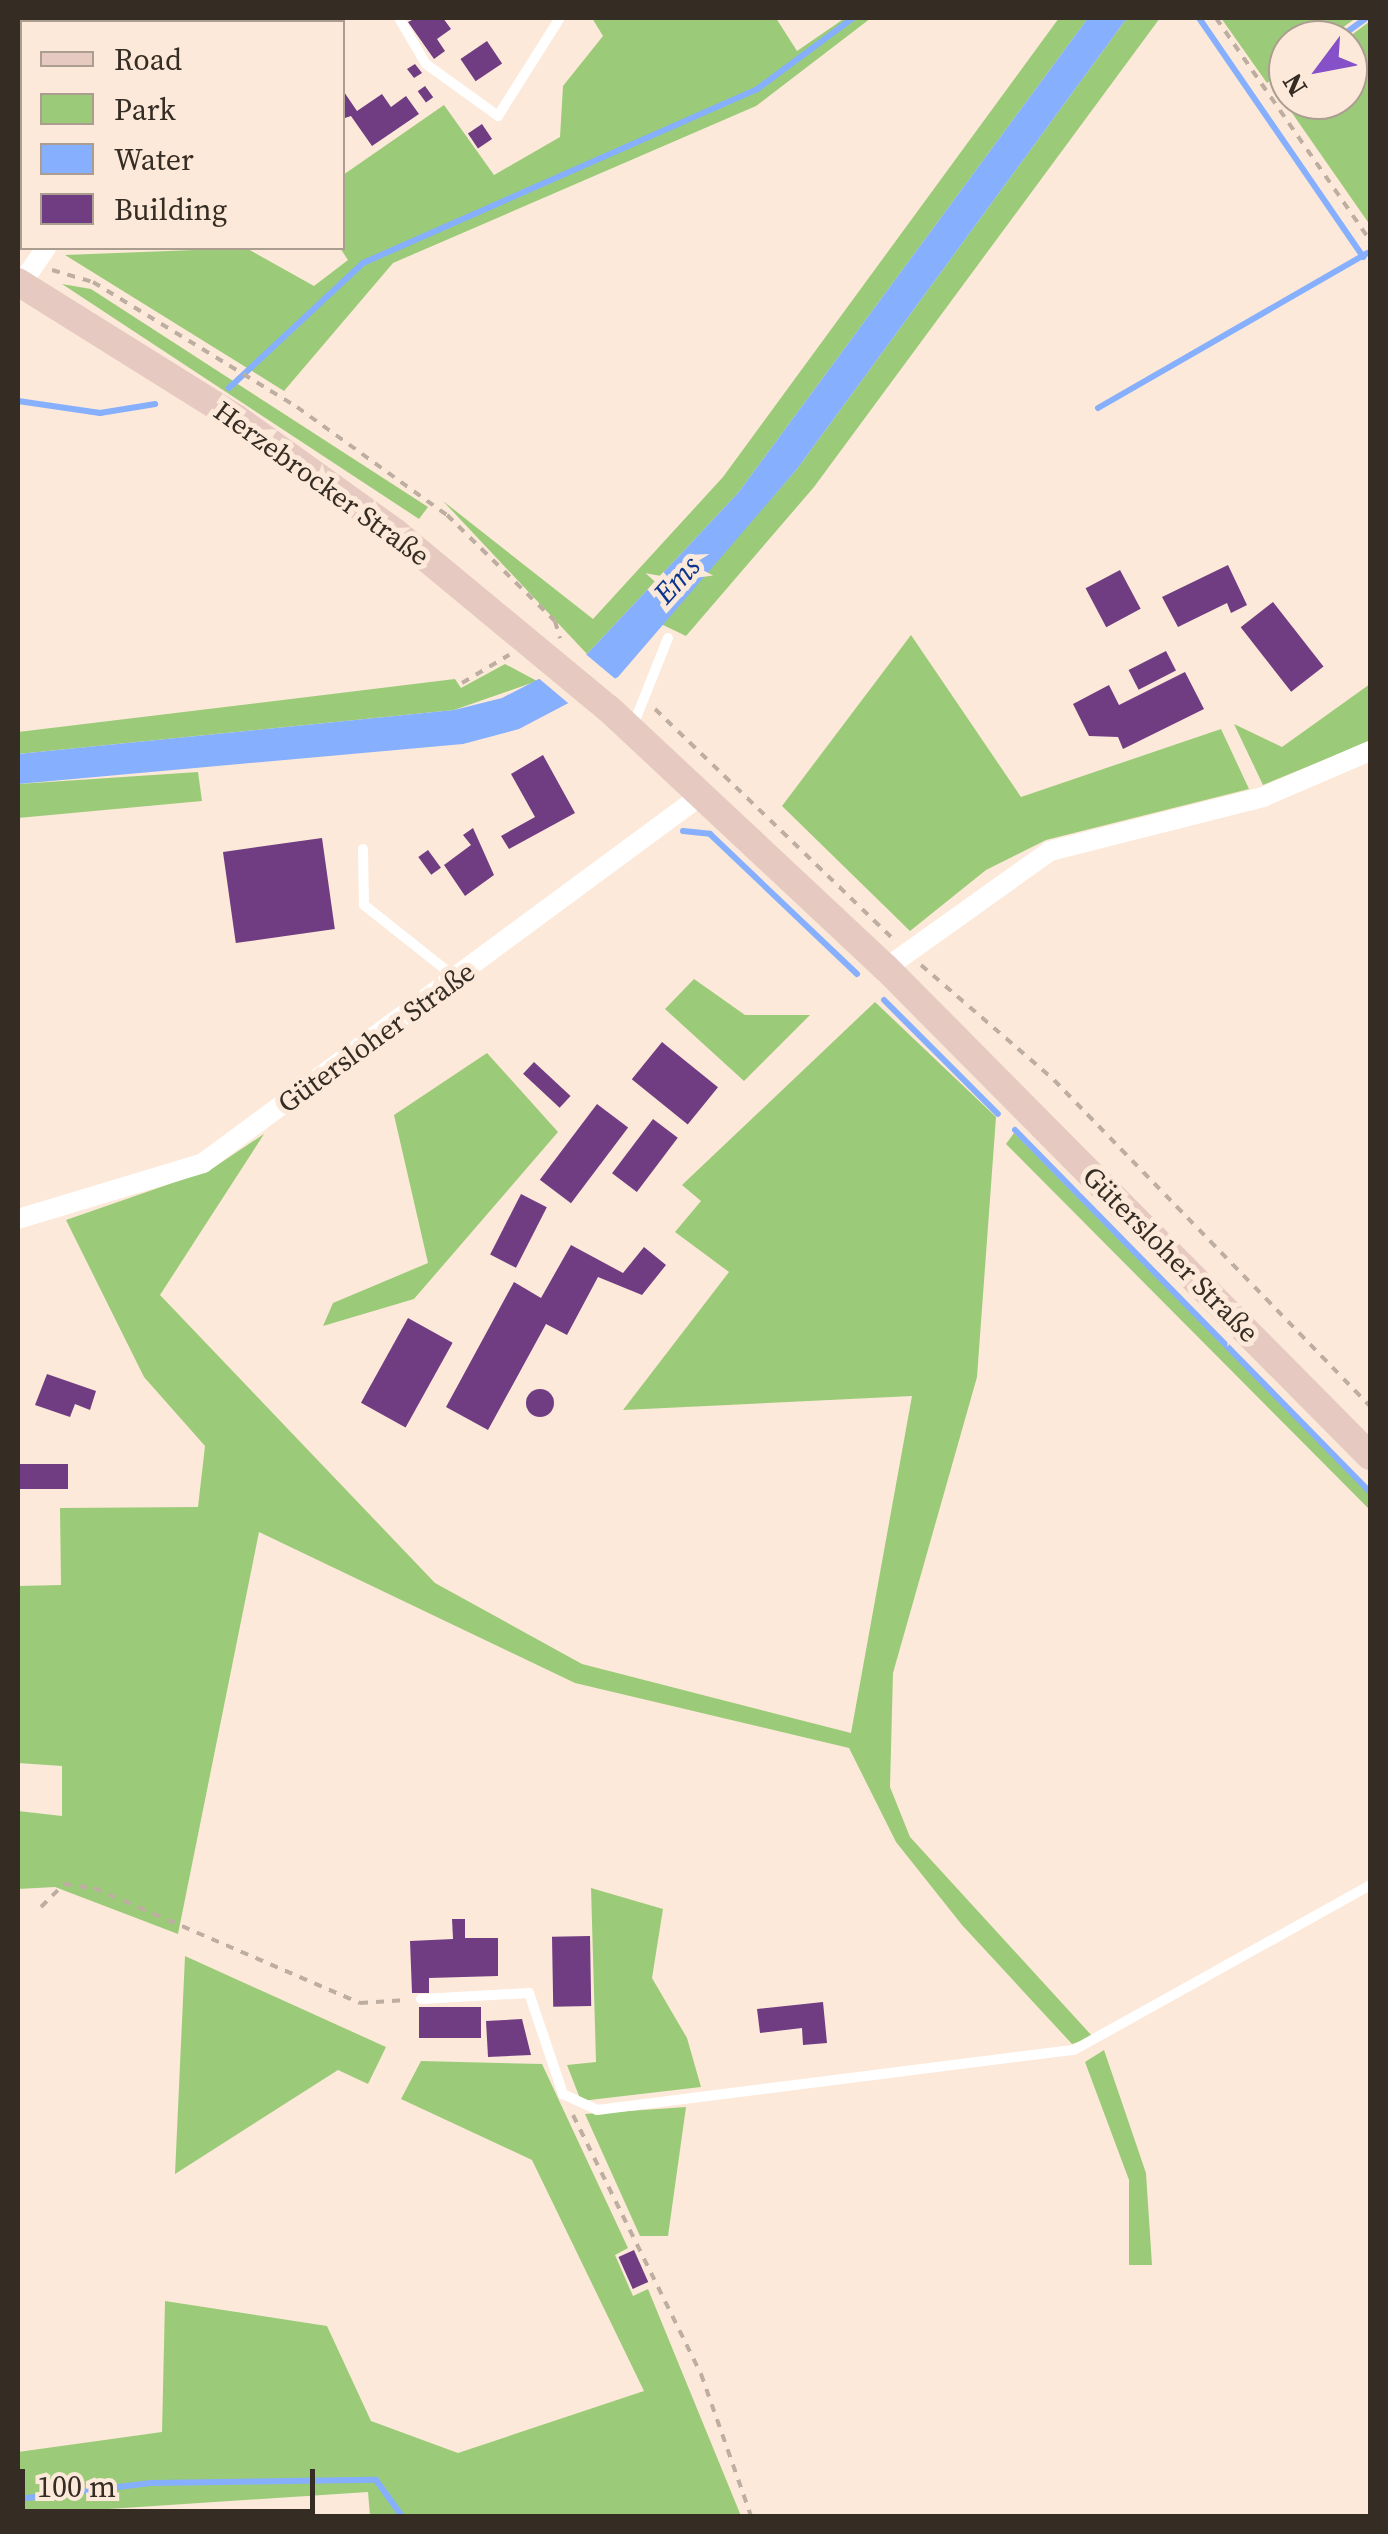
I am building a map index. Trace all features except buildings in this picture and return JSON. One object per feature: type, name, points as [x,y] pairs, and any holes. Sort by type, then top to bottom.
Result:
[{"type":"main road","name":"Herzebrocker Straße","points":[[30,269],[547,647],[609,708]]},
{"type":"main road","name":"Gütersloher Straße","points":[[609,708],[896,960],[1370,1456]]},
{"type":"street","points":[[896,960],[1050,851],[1262,797],[1370,751]]},
{"type":"street","name":"Gütersloher Straße","points":[[18,1219],[203,1163],[703,794]]},
{"type":"lane","points":[[400,18],[426,64],[498,116],[560,18]]},
{"type":"lane","points":[[632,729],[668,638]]},
{"type":"lane","points":[[364,849],[364,905],[456,978]]},
{"type":"lane","points":[[421,1999],[529,1993],[563,2094],[578,2106],[1074,2050],[1370,1885]]},
{"type":"path","points":[[1216,18],[1370,240]]},
{"type":"path","points":[[30,269],[94,282],[256,382],[447,515],[555,621],[547,647],[462,683]]},
{"type":"path","points":[[641,702],[666,714],[896,960],[1054,1080],[1370,1406]]},
{"type":"path","points":[[41,1908],[64,1884],[94,1888],[360,2004],[421,1999]]},
{"type":"path","points":[[578,2106],[573,2116],[701,2374],[751,2516]]},
{"type":"green space","points":[[18,18],[287,18],[20,20],[20,128]]},
{"type":"green space","points":[[592,18],[776,18],[797,51],[845,18],[871,18],[756,106],[393,263],[284,391],[65,255],[250,250],[314,286],[348,260],[341,250],[345,250],[345,174],[444,105],[494,175],[560,137],[563,86],[603,36]]},
{"type":"green space","points":[[1059,18],[1088,18],[738,493],[587,654],[443,501],[593,619],[723,477]]},
{"type":"green space","points":[[1127,18],[1160,18],[814,487],[686,636],[661,624],[797,469]]},
{"type":"green space","points":[[1221,18],[1356,18],[1268,20],[1267,83]]},
{"type":"green space","points":[[1368,23],[1370,225],[1297,120],[1368,120]]},
{"type":"green space","points":[[62,284],[91,289],[428,507],[419,519]]},
{"type":"green space","points":[[911,635],[1021,797],[1221,729],[1249,789],[1046,840],[986,870],[910,931],[782,806]]},
{"type":"green space","points":[[505,664],[537,681],[454,710],[18,754],[18,732],[455,679],[461,688]]},
{"type":"green space","points":[[1370,684],[1370,741],[1263,785],[1234,724],[1282,747]]},
{"type":"green space","points":[[198,772],[202,801],[18,818],[18,784]]},
{"type":"green space","points":[[694,979],[745,1015],[810,1015],[744,1081],[665,1009]]},
{"type":"green space","points":[[875,1002],[996,1117],[977,1377],[893,1673],[890,1787],[910,1837],[1093,2037],[1072,2044],[962,1925],[896,1842],[849,1748],[575,1683],[259,1532],[178,1934],[55,1887],[18,1889],[18,1811],[62,1816],[62,1766],[18,1763],[18,1586],[61,1585],[60,1508],[198,1507],[205,1446],[144,1377],[66,1220],[210,1170],[264,1134],[160,1295],[435,1583],[582,1664],[851,1733],[912,1396],[623,1410],[729,1272],[675,1232],[701,1201],[682,1185]]},
{"type":"green space","points":[[487,1053],[558,1132],[414,1299],[323,1326],[333,1303],[428,1263],[394,1115]]},
{"type":"green space","points":[[1014,1133],[1370,1495],[1370,1510],[1006,1144]]},
{"type":"green space","points":[[591,1888],[663,1909],[652,1978],[687,2038],[701,2087],[581,2101],[567,2065],[596,2062]]},
{"type":"green space","points":[[185,1956],[386,2047],[368,2084],[338,2070],[175,2174]]},
{"type":"green space","points":[[1104,2050],[1146,2173],[1152,2265],[1129,2265],[1129,2180],[1085,2062]]},
{"type":"green space","points":[[421,2061],[542,2064],[628,2248],[615,2255],[633,2296],[648,2289],[741,2516],[370,2516],[368,2492],[18,2515],[18,2452],[162,2432],[165,2301],[327,2326],[371,2421],[458,2453],[644,2391],[532,2160],[401,2099]]},
{"type":"green space","points":[[686,2107],[668,2236],[640,2236],[585,2114]]},
{"type":"water","name":"Ems","points":[[1088,18],[1127,18],[797,469],[618,677],[519,729],[463,744],[18,784],[18,754],[454,710],[502,698],[587,654],[738,493]]},
{"type":"pier","points":[[582,651],[619,682],[574,708],[536,676]]},
{"type":"waterway","points":[[229,388],[363,263],[756,90],[853,18]]},
{"type":"waterway","points":[[1199,18],[1363,257]]},
{"type":"waterway","points":[[1098,408],[1368,253]]},
{"type":"waterway","points":[[18,401],[100,413],[155,404]]},
{"type":"waterway","points":[[683,831],[710,834],[857,974]]},
{"type":"waterway","points":[[884,1000],[998,1114]]},
{"type":"waterway","points":[[1015,1130],[1370,1492]]},
{"type":"waterway","points":[[18,2499],[151,2483],[376,2480],[402,2516]]}]
